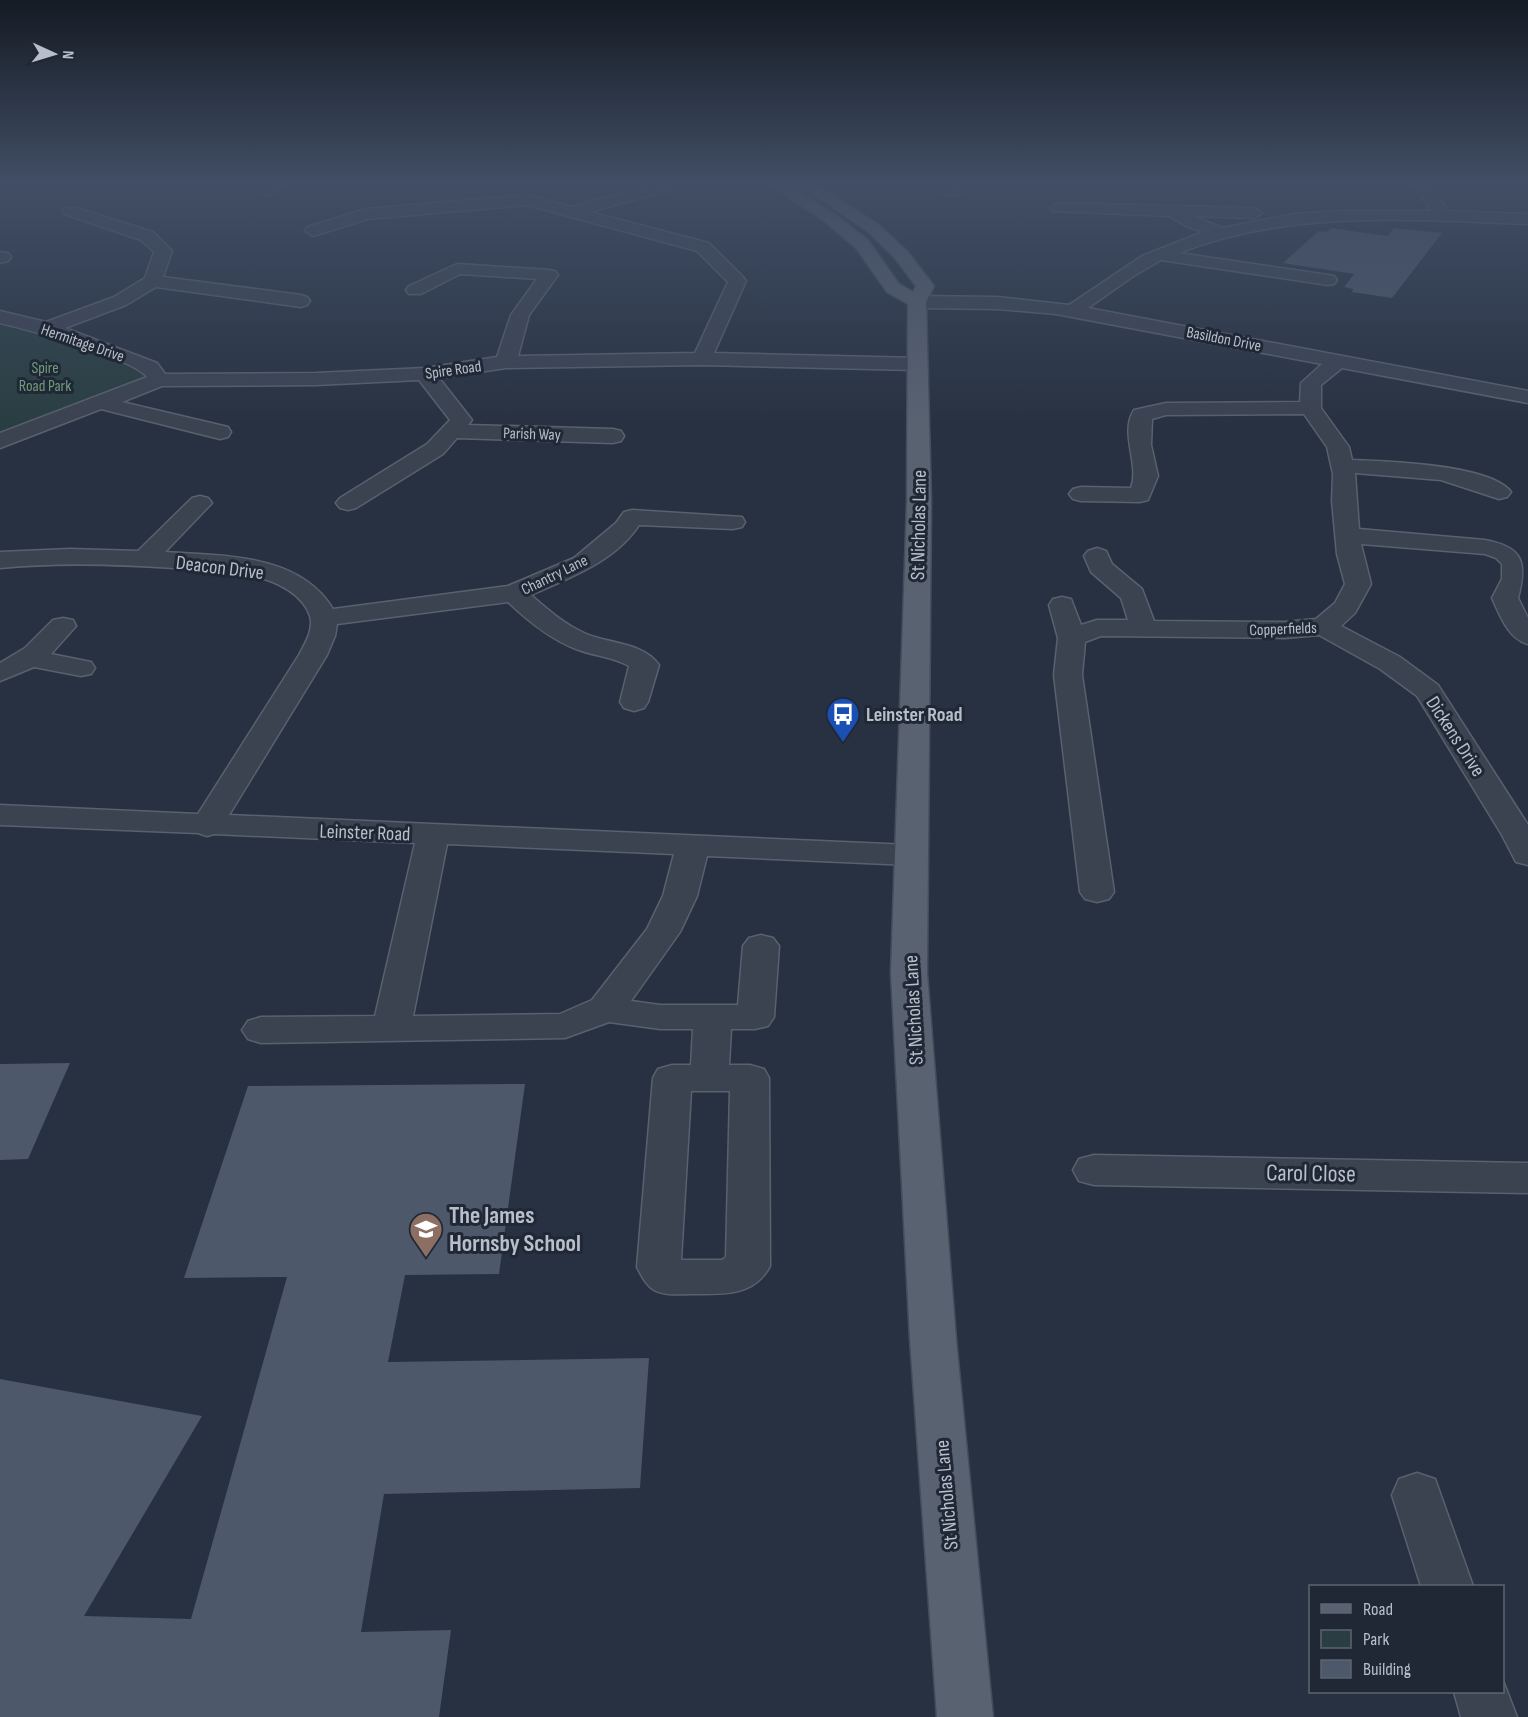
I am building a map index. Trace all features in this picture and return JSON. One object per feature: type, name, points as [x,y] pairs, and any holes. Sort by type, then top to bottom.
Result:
[{"type":"main road","points":[[878,265],[893,288],[917,302]]},
{"type":"main road","name":"St Nicholas Lane","points":[[913,265],[925,286],[917,302],[919,502],[909,973],[933,1339],[965,1717]]},
{"type":"street","points":[[153,281],[158,265]]},
{"type":"street","points":[[702,359],[737,281],[721,265]]},
{"type":"street","points":[[1072,311],[1142,265]]},
{"type":"street","points":[[1227,265],[1328,280]]},
{"type":"street","points":[[415,290],[457,269],[549,275],[520,315],[506,362]]},
{"type":"street","points":[[47,328],[120,301],[153,281],[302,301]]},
{"type":"street","name":"Basildon Drive","points":[[917,302],[997,303],[1072,311],[1528,397]]},
{"type":"street","name":"Hermitage Drive","points":[[0,316],[47,328],[150,367],[159,380]]},
{"type":"street","points":[[0,326],[19,321]]},
{"type":"street","name":"Spire Road","points":[[0,441],[159,380],[316,379],[425,374],[506,362],[702,359],[916,364]]},
{"type":"street","points":[[1080,494],[1140,495],[1147,476],[1140,445],[1142,415],[1177,408],[1310,408],[1311,383],[1338,361]]},
{"type":"street","points":[[348,503],[435,449],[460,420],[425,374]]},
{"type":"street","points":[[101,403],[220,432]]},
{"type":"street","name":"Copperfields","points":[[1072,638],[1097,628],[1286,630],[1324,627],[1346,607],[1358,584],[1350,554],[1342,466],[1338,447],[1310,408]]},
{"type":"street","name":"Parish Way","points":[[451,431],[613,436]]},
{"type":"street","points":[[1342,466],[1446,472],[1479,482],[1499,492]]},
{"type":"street","points":[[145,558],[200,503]]},
{"type":"street","name":"Chantry Lane","points":[[324,618],[514,593],[583,562],[625,528],[632,517],[733,522]]},
{"type":"street","points":[[1348,535],[1485,547],[1507,552],[1515,561],[1516,571],[1505,598],[1516,621],[1528,636]]},
{"type":"street","name":"Deacon Drive","points":[[0,560],[52,556],[145,558],[248,567],[278,575],[300,586],[316,601],[324,618]]},
{"type":"street","points":[[1096,556],[1100,567],[1133,595],[1143,627]]},
{"type":"street","points":[[514,593],[540,617],[562,632],[583,643],[638,658],[645,665],[634,702]]},
{"type":"street","points":[[1062,605],[1072,638],[1068,675],[1097,892]]},
{"type":"street","points":[[207,826],[314,655],[323,635],[324,618]]},
{"type":"street","points":[[0,673],[30,658],[46,645],[63,626]]},
{"type":"street","name":"Dickens Drive","points":[[1324,627],[1390,663],[1428,691],[1518,835],[1528,855]]},
{"type":"street","points":[[30,658],[81,668]]},
{"type":"street","name":"Leinster Road","points":[[0,815],[207,826],[910,855]]},
{"type":"street","points":[[391,1030],[433,835]]},
{"type":"street","points":[[261,1030],[565,1026],[605,1009],[663,932],[680,896],[693,846]]},
{"type":"street","points":[[605,1009],[660,1017],[754,1017],[761,946]]},
{"type":"street","points":[[709,1078],[713,1017]]},
{"type":"street","points":[[672,1078],[709,1078],[750,1078],[748,1266],[728,1277],[668,1277],[658,1267],[672,1078]]},
{"type":"street","name":"Carol Close","points":[[1094,1170],[1528,1178]]},
{"type":"street","points":[[1417,1495],[1446,1585]]},
{"type":"street","points":[[1481,1693],[1489,1717]]},
{"type":"green space","name":"Spire Road Park","points":[[19,321],[150,367],[159,380],[0,441],[0,326]]},
{"type":"building","points":[[1297,265],[1417,265],[1392,298],[1352,292],[1353,289],[1344,287],[1354,274]]},
{"type":"building","points":[[70,1063],[28,1159],[0,1160],[0,1064]]},
{"type":"building","name":"The James Hornsby School","points":[[525,1084],[499,1274],[405,1275],[388,1362],[649,1358],[640,1488],[384,1494],[361,1632],[451,1630],[439,1717],[0,1717],[0,1379],[202,1416],[84,1616],[191,1619],[287,1277],[184,1278],[248,1086]]},
{"type":"place","name":"Leinster Road","points":[[843,743]]},
{"type":"place","name":"The James Hornsby School","points":[[426,1258]]}]
